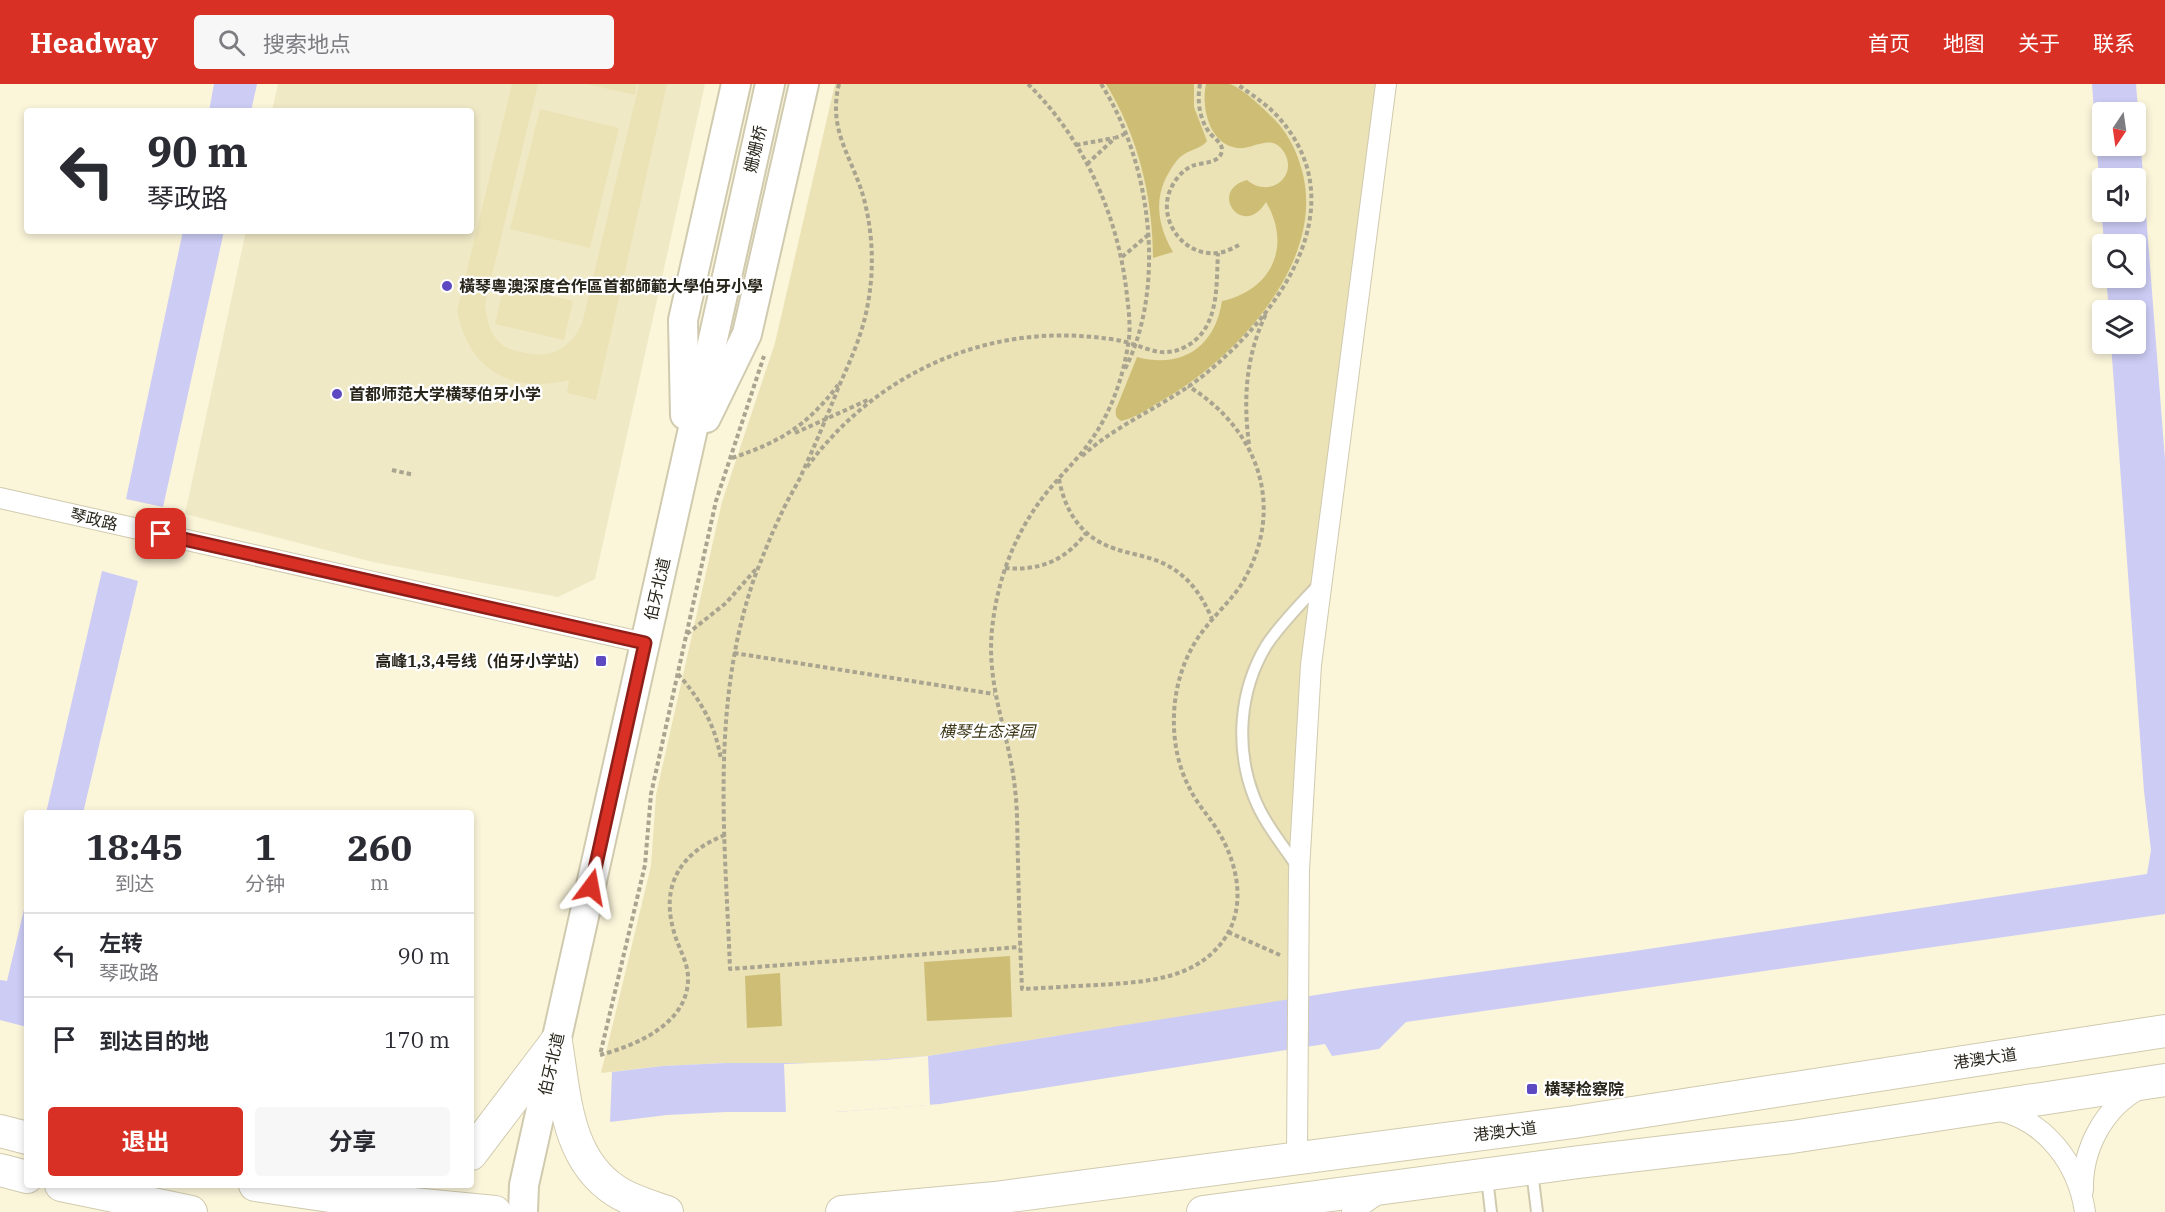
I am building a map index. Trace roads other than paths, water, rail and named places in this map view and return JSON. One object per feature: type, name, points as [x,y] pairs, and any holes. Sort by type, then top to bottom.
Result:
[{"type":"main road","points":[[686,461],[683,320],[736,84]]},
{"type":"main road","name":"姗姗桥","points":[[741,214],[770,84]]},
{"type":"main road","points":[[686,461],[747,334],[804,84]]},
{"type":"main road","name":"伯牙北道","points":[[523,1212],[524,1185],[741,214]]},
{"type":"main road","name":"港澳大道","points":[[842,1212],[995,1198],[1635,1113],[2165,1031]]},
{"type":"main road","points":[[474,1150],[556,1042]]},
{"type":"main road","points":[[556,1042],[572,1131],[584,1159],[593,1171],[616,1191],[629,1199],[667,1212]]},
{"type":"main road","points":[[1203,1212],[1532,1168],[1792,1137],[2158,1082]]},
{"type":"main road","points":[[0,1131],[24,1137]]},
{"type":"main road","points":[[0,1170],[24,1175]]},
{"type":"main road","points":[[75,1188],[191,1212]]},
{"type":"main road","points":[[278,1188],[360,1199],[495,1212]]},
{"type":"main road","points":[[360,1199],[387,1199],[424,1188]]},
{"type":"street","points":[[1297,1158],[1299,870],[1308,699],[1386,84]]},
{"type":"street","name":"琴政路","points":[[0,498],[645,643]]},
{"type":"street","points":[[2084,1205],[2085,1163],[2098,1129],[2121,1102],[2136,1091],[2158,1082]]},
{"type":"street","points":[[1983,1107],[2018,1117],[2048,1137],[2070,1165],[2084,1205]]},
{"type":"street","points":[[1352,1212],[1369,1199],[1396,1187]]},
{"type":"lane","points":[[1299,870],[1265,819],[1255,798],[1243,755],[1244,710],[1256,667],[1266,647],[1279,628],[1322,580]]},
{"type":"lane","points":[[1532,1168],[1537,1212]]},
{"type":"lane","points":[[1486,1175],[1491,1212]]},
{"type":"water","points":[[214,84],[257,84],[252,108],[210,108]]},
{"type":"water","points":[[2092,84],[2136,84],[2137,102],[2093,102]]},
{"type":"water","points":[[2097,156],[2142,156],[2142,168],[2098,168]]},
{"type":"water","points":[[2146,214],[2165,460],[2165,914],[1406,1022],[1379,1049],[1332,1056],[1325,1044],[940,1104],[836,1112],[726,1112],[667,1115],[610,1122],[612,1072],[663,1066],[725,1063],[834,1063],[928,1056],[1354,989],[1628,952],[2147,874],[2151,850],[2144,791],[2112,354],[2146,354],[2146,300],[2108,300],[2107,288],[2146,288],[2146,234],[2103,234],[2102,222],[2146,222]]},
{"type":"water","points":[[182,234],[223,234],[163,507],[126,499]]},
{"type":"water","points":[[102,571],[138,581],[84,810],[47,810]]},
{"type":"water","points":[[24,910],[24,1026],[0,1020],[0,980],[7,981]]},
{"type":"place","name":"橫琴粵澳深度合作區首都師範大學伯牙小學","points":[[447,286]]},
{"type":"place","name":"首都师范大学横琴伯牙小学","points":[[337,394]]},
{"type":"place","name":"高峰1,3,4号线（伯牙小学站）","points":[[601,661]]},
{"type":"place","name":"横琴检察院","points":[[1532,1089]]},
{"type":"park label","name":"横琴生态泽园","points":[[987,731]]}]
